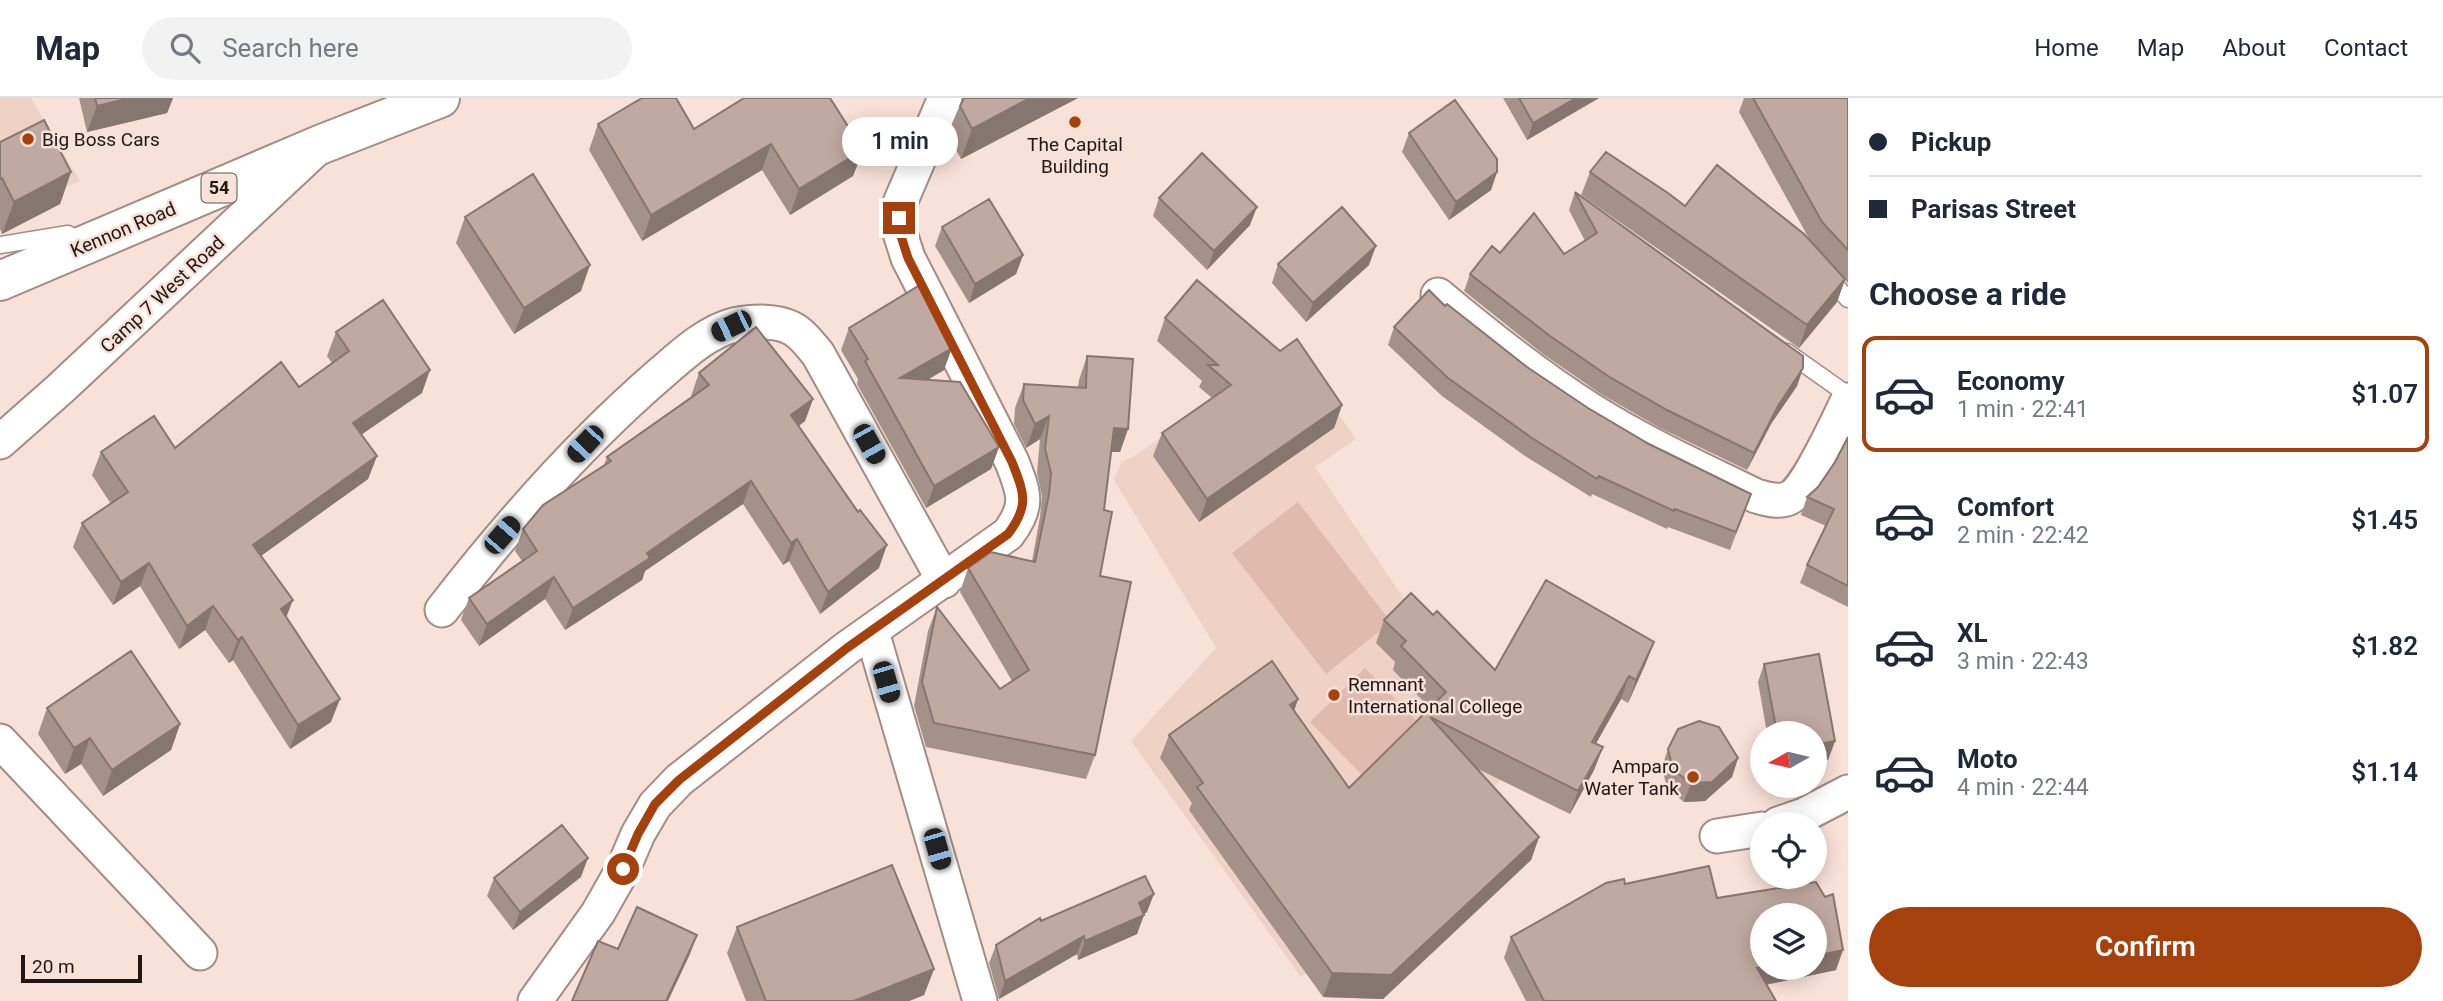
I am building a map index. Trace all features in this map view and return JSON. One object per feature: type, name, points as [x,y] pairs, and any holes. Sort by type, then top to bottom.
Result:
[{"type":"highway","name":"Kennon Road","points":[[0,281],[322,144],[440,98]]},
{"type":"street","points":[[535,1001],[598,913],[655,804],[679,780],[847,648],[1008,534],[1017,522],[1024,502],[1023,491],[1012,462],[908,258],[900,233],[900,203],[945,98]]},
{"type":"street","name":"Camp 7 West Road","points":[[0,442],[322,144]]},
{"type":"street","points":[[1438,295],[1514,358],[1593,411],[1661,449],[1756,496],[1770,500],[1780,501],[1797,493],[1848,397]]},
{"type":"street","points":[[442,610],[528,505],[641,390],[677,359],[710,336],[731,326],[752,322],[778,324],[798,332],[818,354],[944,580]]},
{"type":"street","points":[[872,632],[980,1001]]},
{"type":"street","points":[[0,741],[201,953]]},
{"type":"street","points":[[1810,812],[1848,792]]},
{"type":"street","points":[[1717,836],[1750,831]]},
{"type":"lane","points":[[0,245],[68,234],[86,245]]},
{"type":"lane","points":[[1813,261],[1848,299]]},
{"type":"lane","points":[[1771,341],[1848,397]]},
{"type":"shaded area","name":"Big Boss Cars","points":[[0,98],[31,98],[80,181],[0,217]]},
{"type":"shaded area","name":"Remnant International College","points":[[1292,348],[1356,439],[1315,467],[1411,609],[1542,742],[1405,869],[1424,899],[1301,977],[1131,741],[1216,648],[1114,480],[1121,462],[1133,457]]},
{"type":"shaded area","points":[[1298,502],[1391,622],[1326,674],[1232,553]]},
{"type":"shaded area","points":[[1365,668],[1416,720],[1361,774],[1310,722]]},
{"type":"building","points":[[95,98],[130,98],[97,106]]},
{"type":"building","points":[[642,98],[676,98],[694,129],[744,98],[830,98],[863,150],[799,189],[771,144],[651,215],[598,124]]},
{"type":"building","points":[[964,98],[1030,98],[972,129],[960,106]]},
{"type":"building","points":[[1519,98],[1576,98],[1533,123]]},
{"type":"building","points":[[1753,98],[1848,98],[1848,250],[1822,222]]},
{"type":"building","points":[[1455,100],[1497,159],[1497,172],[1456,202],[1409,133]]},
{"type":"building","points":[[44,120],[71,172],[14,202],[2,178],[0,179],[0,142]]},
{"type":"building","points":[[1606,152],[1685,206],[1717,165],[1804,234],[1845,279],[1807,325],[1590,172]]},
{"type":"building","points":[[1202,153],[1257,207],[1214,251],[1159,198]]},
{"type":"building","points":[[533,174],[590,265],[524,308],[465,217]]},
{"type":"building","points":[[1575,192],[1803,356],[1803,368],[1778,406],[1754,453],[1667,410],[1608,376],[1550,336],[1470,274],[1492,246],[1500,253],[1534,213],[1564,254],[1597,233]]},
{"type":"building","points":[[989,199],[1023,255],[975,284],[942,227]]},
{"type":"building","points":[[1342,207],[1376,246],[1313,303],[1278,264]]},
{"type":"building","points":[[1197,280],[1280,351],[1297,339],[1342,405],[1207,499],[1162,433],[1231,385],[1208,365],[1218,365],[1165,318]]},
{"type":"building","points":[[920,285],[952,348],[900,378],[960,382],[999,447],[934,486],[849,328]]},
{"type":"building","points":[[1429,290],[1445,306],[1447,304],[1527,367],[1588,408],[1649,444],[1751,494],[1736,532],[1675,509],[1674,511],[1599,476],[1597,479],[1532,438],[1448,378],[1394,327]]},
{"type":"building","points":[[383,300],[430,370],[353,423],[377,456],[253,545],[293,600],[281,609],[340,699],[298,725],[242,637],[238,640],[213,606],[187,626],[149,563],[121,582],[82,523],[128,492],[101,452],[154,416],[175,448],[281,362],[299,387],[349,351],[336,332]]},
{"type":"building","points":[[756,327],[813,399],[791,415],[858,512],[860,510],[887,545],[828,592],[797,539],[791,543],[751,481],[647,553],[650,558],[573,608],[554,577],[487,624],[469,598],[537,551],[523,529],[543,505],[611,461],[607,457],[709,385],[699,373]]},
{"type":"building","points":[[1087,356],[1133,359],[1128,429],[1114,428],[1104,510],[1112,512],[1100,576],[1131,582],[1095,755],[934,723],[922,682],[937,607],[1000,689],[1029,670],[968,568],[991,552],[1035,562],[1049,494],[1051,473],[1045,449],[1049,416],[1035,424],[1023,400],[1024,384],[1086,388]]},
{"type":"building","points":[[1848,437],[1848,586],[1807,565],[1834,509],[1807,497],[1818,487]]},
{"type":"building","points":[[1546,580],[1654,642],[1636,680],[1629,676],[1592,742],[1603,747],[1578,791],[1430,717],[1539,837],[1391,975],[1332,973],[1197,787],[1203,783],[1169,735],[1272,661],[1298,699],[1290,705],[1349,788],[1446,692],[1401,646],[1406,641],[1384,620],[1411,593],[1433,615],[1437,611],[1495,670]]},
{"type":"building","points":[[131,651],[180,724],[112,770],[90,738],[74,748],[47,708]]},
{"type":"building","points":[[1819,654],[1835,741],[1827,743],[1827,721],[1775,721],[1764,664]]},
{"type":"building","points":[[1699,721],[1719,727],[1738,758],[1712,782],[1691,783],[1673,770],[1668,749],[1678,729]]},
{"type":"building","points":[[562,825],[588,858],[520,912],[494,878]]},
{"type":"building","points":[[892,865],[934,969],[854,1001],[766,1001],[737,927]]},
{"type":"building","points":[[1709,866],[1717,898],[1773,889],[1820,889],[1825,897],[1833,894],[1843,950],[1827,953],[1827,903],[1750,903],[1750,980],[1764,980],[1776,1001],[1544,1001],[1511,937],[1606,883],[1624,879],[1625,884]]},
{"type":"building","points":[[1145,876],[1154,894],[1139,903],[1144,915],[1085,941],[1084,936],[1005,981],[996,945],[1040,918],[1041,921]]},
{"type":"building","points":[[637,907],[697,935],[666,1001],[572,1001],[598,941],[618,949]]},
{"type":"place","name":"The Capital Building","points":[[1075,122]]},
{"type":"place","name":"Big Boss Cars","points":[[28,139]]},
{"type":"place","name":"Remnant International College","points":[[1334,695]]},
{"type":"place","name":"Amparo Water Tank","points":[[1693,777]]},
{"type":"route","points":[[623,869],[655,804],[679,780],[847,648],[1008,534],[1021,514],[1023,491],[1012,462],[908,258],[900,233],[899,218]]}]
